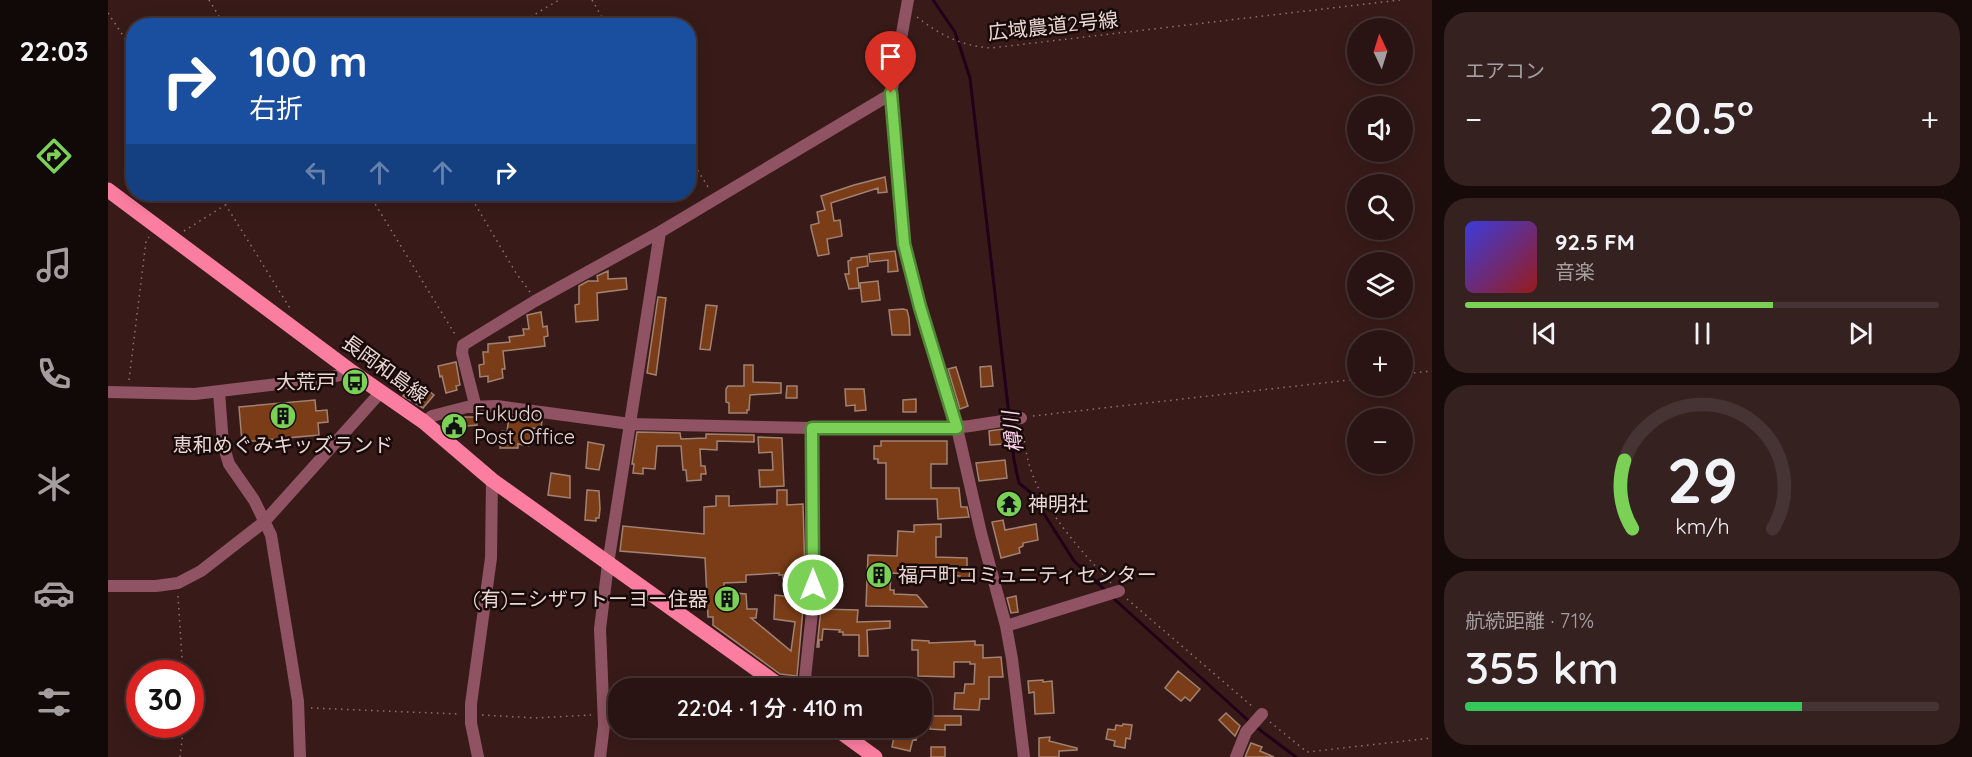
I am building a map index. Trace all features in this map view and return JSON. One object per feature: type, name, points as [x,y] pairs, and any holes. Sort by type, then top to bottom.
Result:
[{"type":"main road","name":"長岡和島線","points":[[108,190],[380,393],[424,422],[492,480],[769,678]]},
{"type":"main road","points":[[849,738],[875,757]]},
{"type":"street","points":[[907,3],[891,93],[904,244],[920,307],[957,428],[981,533],[1006,626],[1024,757]]},
{"type":"street","points":[[476,408],[462,353],[463,345],[535,301],[660,232],[891,93]]},
{"type":"street","points":[[600,757],[603,714],[599,646],[608,564],[660,232]]},
{"type":"street","points":[[108,392],[195,394],[328,378],[352,372]]},
{"type":"street","points":[[219,392],[223,444],[229,464],[254,500],[271,535],[298,708],[300,757]]},
{"type":"street","points":[[108,586],[156,586],[178,583],[201,571],[264,522],[380,393]]},
{"type":"street","points":[[424,422],[432,416],[467,407],[497,406],[630,424],[957,428],[1021,418]]},
{"type":"street","points":[[805,678],[813,603],[812,428]]},
{"type":"street","points":[[478,757],[471,704],[491,558],[492,480]]},
{"type":"street","points":[[1006,626],[1116,592]]},
{"type":"street","points":[[1236,757],[1246,732],[1258,718]]},
{"type":"path","points":[[209,0],[220,18]]},
{"type":"path","points":[[528,18],[559,0]]},
{"type":"path","points":[[592,0],[602,18]]},
{"type":"path","name":"広域農道2号線","points":[[907,3],[936,32],[949,39],[973,47],[991,48],[1400,0]]},
{"type":"path","points":[[108,13],[126,40]]},
{"type":"path","points":[[696,168],[708,187]]},
{"type":"path","points":[[224,201],[291,308],[294,328]]},
{"type":"path","points":[[173,237],[231,201]]},
{"type":"path","points":[[373,201],[463,345]]},
{"type":"path","points":[[473,201],[535,301]]},
{"type":"path","points":[[128,393],[146,241],[157,226]]},
{"type":"path","points":[[1413,373],[1432,370]]},
{"type":"path","points":[[1347,380],[1021,418],[1027,457],[1040,490],[1069,535],[1116,592],[1258,718],[1307,752],[1432,738]]},
{"type":"path","points":[[178,583],[182,660]]},
{"type":"path","points":[[298,708],[535,718],[603,714]]},
{"type":"path","points":[[180,757],[182,738]]},
{"type":"building","points":[[885,177],[887,192],[878,193],[878,188],[831,203],[834,221],[840,220],[842,236],[827,239],[829,254],[818,256],[811,225],[819,223],[817,212],[825,210],[821,196]]},
{"type":"building","points":[[895,251],[898,271],[888,272],[888,260],[870,262],[869,254]]},
{"type":"building","points":[[867,256],[868,266],[857,268],[859,288],[849,289],[845,274],[849,274],[848,261],[851,258]]},
{"type":"building","points":[[608,271],[608,279],[626,278],[627,289],[597,293],[598,320],[576,322],[575,305],[579,304],[579,286],[588,281],[598,281],[597,276]]},
{"type":"building","points":[[878,281],[880,300],[862,302],[860,283]]},
{"type":"building","points":[[658,297],[666,298],[656,375],[647,373]]},
{"type":"building","points":[[706,305],[717,306],[710,350],[700,349]]},
{"type":"building","points":[[889,310],[907,310],[910,335],[892,335]]},
{"type":"building","points":[[541,312],[543,327],[547,326],[548,336],[544,337],[545,346],[503,351],[505,369],[502,369],[503,378],[488,382],[488,376],[480,377],[479,365],[484,364],[483,352],[488,352],[488,344],[510,342],[509,337],[524,335],[523,329],[529,329],[527,315]]},
{"type":"building","points":[[456,362],[460,385],[456,386],[457,390],[446,393],[438,366]]},
{"type":"building","points":[[744,365],[753,365],[753,382],[781,383],[781,393],[750,395],[747,413],[729,413],[726,389],[728,386],[744,386]]},
{"type":"building","points":[[991,366],[993,386],[981,387],[980,367]]},
{"type":"building","points":[[956,367],[968,406],[960,409],[948,369]]},
{"type":"building","points":[[416,380],[434,395],[423,408],[403,396]]},
{"type":"building","points":[[787,386],[797,386],[797,398],[786,398]]},
{"type":"building","points":[[845,389],[864,389],[866,410],[855,411],[855,405],[846,406]]},
{"type":"building","points":[[916,399],[916,412],[903,412],[903,400]]},
{"type":"building","name":"恵和めぐみキッズランド","points":[[315,400],[316,411],[327,410],[328,422],[318,423],[319,435],[242,442],[239,407]]},
{"type":"building","points":[[509,416],[542,420],[541,429],[532,428],[529,446],[518,444],[518,448],[500,448],[502,431],[507,432]]},
{"type":"building","points":[[459,417],[476,417],[477,425],[467,426],[461,435],[457,432],[455,435],[443,425]]},
{"type":"building","points":[[1003,429],[1004,444],[990,445],[989,431]]},
{"type":"building","points":[[637,432],[680,433],[681,439],[706,438],[706,434],[754,435],[754,442],[717,441],[717,450],[700,449],[701,466],[705,466],[706,474],[701,474],[701,480],[687,481],[686,470],[683,470],[681,446],[657,446],[655,469],[643,468],[643,474],[633,473],[634,464],[632,464]]},
{"type":"building","points":[[758,437],[782,438],[784,486],[760,487],[759,470],[773,470],[772,452],[759,453]]},
{"type":"building","points":[[881,441],[947,441],[947,464],[931,464],[931,488],[959,488],[961,507],[967,507],[969,517],[938,519],[937,499],[886,499],[886,463],[878,463],[878,459],[874,459],[874,446],[881,446]]},
{"type":"building","points":[[588,442],[604,445],[599,470],[586,468]]},
{"type":"building","points":[[1005,460],[1007,478],[979,481],[976,463]]},
{"type":"building","points":[[551,473],[570,476],[570,498],[548,495]]},
{"type":"building","points":[[587,490],[599,491],[600,509],[599,518],[596,518],[596,521],[585,520]]},
{"type":"building","name":"(有)ニシザワトーヨー住器","points":[[777,490],[787,490],[787,505],[803,504],[805,575],[803,578],[783,579],[783,575],[779,573],[746,575],[746,582],[724,583],[724,592],[746,594],[747,609],[757,609],[756,618],[751,618],[791,651],[795,622],[774,619],[775,595],[804,598],[797,676],[780,674],[713,625],[713,617],[708,617],[705,558],[620,551],[623,526],[704,534],[704,507],[716,506],[716,496],[729,496],[729,506],[777,504]]},
{"type":"building","points":[[1003,520],[1005,530],[1036,524],[1038,540],[1023,543],[1023,546],[1019,548],[1020,553],[1001,558],[992,522]]},
{"type":"building","points":[[941,524],[941,537],[936,537],[936,557],[967,558],[967,568],[970,568],[969,579],[960,578],[960,576],[891,573],[890,590],[894,590],[894,594],[917,595],[927,607],[866,606],[868,555],[897,556],[898,531],[914,532],[914,525]]},
{"type":"building","points":[[1016,596],[1018,612],[1011,613],[1007,598]]},
{"type":"building","points":[[821,609],[858,610],[857,622],[890,621],[890,628],[867,630],[868,656],[859,656],[859,635],[843,635],[843,632],[839,632],[840,630],[823,629],[822,640],[819,640],[819,647],[817,647]]},
{"type":"building","points":[[912,640],[929,641],[929,643],[975,641],[975,645],[983,645],[983,658],[1001,657],[1003,677],[989,677],[989,699],[980,699],[979,710],[954,709],[955,693],[964,693],[965,684],[974,684],[975,664],[954,662],[954,677],[918,676],[918,650],[912,650]]},
{"type":"building","points":[[1178,671],[1200,689],[1190,701],[1185,697],[1181,701],[1165,688]]},
{"type":"building","points":[[1043,680],[1043,682],[1052,681],[1054,713],[1035,714],[1034,692],[1029,693],[1028,681]]},
{"type":"building","points":[[1226,713],[1240,726],[1235,736],[1219,720]]},
{"type":"building","points":[[932,716],[961,716],[961,725],[945,725],[945,730],[932,729]]},
{"type":"building","points":[[1123,724],[1132,725],[1130,739],[1126,738],[1125,748],[1114,746],[1115,741],[1106,739],[1108,729],[1115,730],[1116,725],[1122,726]]},
{"type":"building","points":[[1050,737],[1049,741],[1077,748],[1077,750],[1059,751],[1059,757],[1039,757],[1039,738]]},
{"type":"building","points":[[894,738],[916,738],[913,739],[910,751],[892,747]]},
{"type":"building","points":[[1251,743],[1262,747],[1260,751],[1274,757],[1245,757]]},
{"type":"building","points":[[931,747],[945,747],[945,757],[931,757]]},
{"type":"waterway","name":"樽川","points":[[933,0],[955,32],[970,78],[1009,415]]},
{"type":"waterway","name":"樽川","points":[[1010,422],[1019,483],[1030,492],[1074,561],[1107,592]]},
{"type":"waterway","name":"樽川","points":[[1112,597],[1251,723]]},
{"type":"waterway","name":"樽川","points":[[1256,727],[1296,757]]},
{"type":"place","name":"大荒戸","points":[[355,382]]},
{"type":"place","name":"恵和めぐみキッズランド","points":[[283,416]]},
{"type":"place","name":"Fukudo Post Office","points":[[454,426]]},
{"type":"place","name":"神明社","points":[[1009,504]]},
{"type":"place","name":"福戸町コミュニティセンター","points":[[879,575]]},
{"type":"place","name":"(有)ニシザワトーヨー住器","points":[[727,599]]},
{"type":"route","points":[[813,585],[812,428],[957,428],[920,307],[904,244],[898,197],[891,93]]}]
